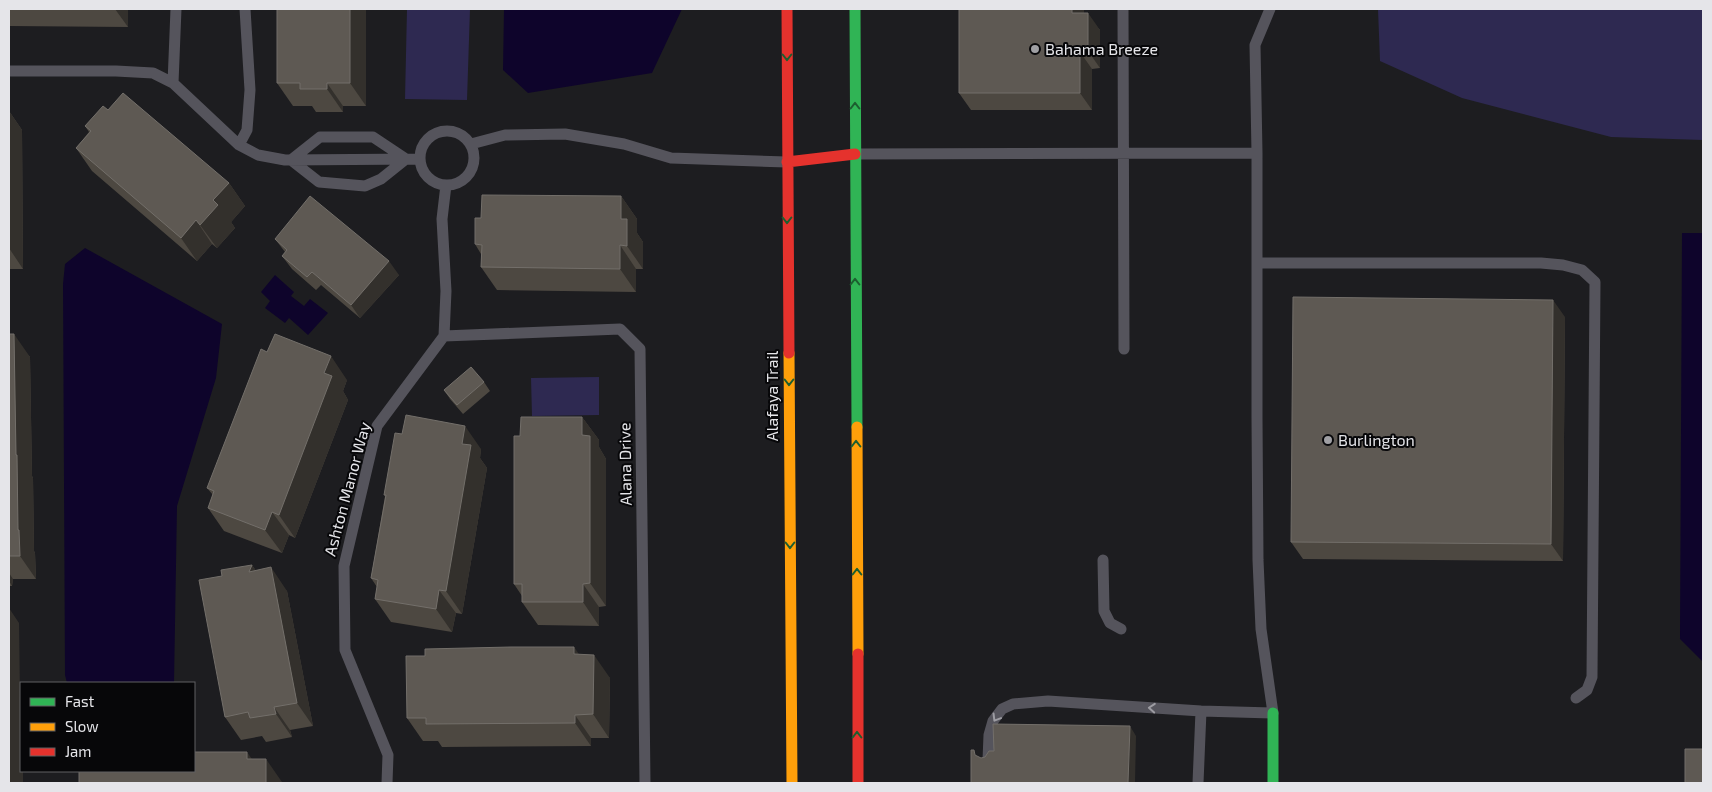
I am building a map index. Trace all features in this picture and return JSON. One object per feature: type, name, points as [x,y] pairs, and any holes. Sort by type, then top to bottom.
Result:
[{"type":"main road","name":"Alafaya Trail","points":[[787,9],[792,783]]},
{"type":"main road","points":[[854,9],[858,783]]},
{"type":"main road","points":[[787,162],[855,154]]},
{"type":"main road","points":[[1273,783],[1274,713]]},
{"type":"lane","points":[[173,83],[176,9]]},
{"type":"lane","points":[[239,145],[247,130],[250,90],[246,9]]},
{"type":"lane","points":[[1122,9],[1124,348]]},
{"type":"lane","points":[[988,760],[989,735],[992,721],[1002,709],[1013,704],[1048,701],[1201,711],[1274,713],[1261,629],[1258,560],[1256,397],[1258,153],[1255,45],[1270,9]]},
{"type":"lane","points":[[9,70],[116,70],[153,74],[173,83],[239,145],[258,155],[291,160],[420,159]]},
{"type":"lane","points":[[451,130],[460,133],[471,144],[475,156],[474,165],[470,174],[455,184],[437,183],[429,179],[424,172],[420,159],[422,146],[434,134],[451,130]]},
{"type":"lane","points":[[471,144],[504,135],[565,134],[624,144],[671,158],[787,162]]},
{"type":"lane","points":[[291,160],[320,137],[373,137],[406,159]]},
{"type":"lane","points":[[855,154],[1258,153]]},
{"type":"lane","points":[[291,160],[319,182],[365,186],[381,179],[406,159]]},
{"type":"lane","points":[[444,336],[446,291],[442,219],[446,185]]},
{"type":"lane","points":[[1258,262],[1542,263],[1563,265],[1582,270],[1595,282],[1592,677],[1587,690],[1576,698]]},
{"type":"lane","name":"Alana Drive","points":[[444,336],[620,329],[640,349],[645,783]]},
{"type":"lane","name":"Ashton Manor Way","points":[[387,783],[388,755],[345,650],[344,566],[377,426],[444,336]]},
{"type":"lane","points":[[1103,560],[1104,611],[1110,623],[1121,628]]},
{"type":"lane","points":[[1198,783],[1201,711]]},
{"type":"shaded area","points":[[407,9],[470,9],[467,100],[405,99]]},
{"type":"shaded area","points":[[504,9],[682,9],[652,73],[528,93],[503,70]]},
{"type":"shaded area","points":[[1378,9],[1703,9],[1703,140],[1611,137],[1462,98],[1380,61]]},
{"type":"shaded area","points":[[1682,233],[1703,233],[1703,662],[1680,639]]},
{"type":"shaded area","points":[[85,248],[222,324],[216,378],[177,506],[174,682],[67,682],[65,675],[63,284],[65,264]]},
{"type":"shaded area","points":[[275,275],[294,292],[291,296],[304,306],[310,299],[328,313],[308,335],[289,318],[285,323],[265,308],[270,301],[261,292]]},
{"type":"shaded area","points":[[599,377],[599,415],[532,416],[531,378]]},
{"type":"building","points":[[277,9],[350,9],[350,83],[327,83],[327,89],[300,89],[300,83],[277,83]]},
{"type":"building","name":"Bahama Breeze","points":[[959,9],[1072,9],[1072,13],[1088,13],[1088,51],[1080,52],[1080,93],[959,93]]},
{"type":"building","points":[[123,93],[229,183],[213,200],[218,205],[200,225],[196,220],[181,238],[76,148],[91,131],[85,126],[103,106],[108,110]]},
{"type":"building","points":[[482,195],[621,196],[621,219],[627,219],[627,246],[620,245],[620,269],[481,267],[482,245],[475,244],[475,218],[481,218]]},
{"type":"building","points":[[310,196],[389,261],[351,305],[312,272],[307,277],[282,256],[287,250],[275,239]]},
{"type":"building","points":[[1293,297],[1553,300],[1551,544],[1291,542]]},
{"type":"building","points":[[9,334],[14,334],[20,556],[9,556]]},
{"type":"building","points":[[275,334],[331,356],[324,373],[332,376],[279,515],[272,512],[265,530],[208,508],[214,491],[207,488],[261,349],[267,352]]},
{"type":"building","points":[[471,367],[484,382],[457,405],[444,390]]},
{"type":"building","points":[[406,415],[465,426],[462,444],[471,445],[446,591],[439,590],[436,609],[375,599],[378,580],[371,578],[395,433],[402,434]]},
{"type":"building","points":[[521,417],[582,417],[582,435],[590,436],[590,583],[583,584],[583,602],[522,602],[522,584],[514,584],[514,436],[520,436]]},
{"type":"building","points":[[252,565],[249,572],[271,567],[297,703],[274,707],[276,714],[250,718],[248,712],[225,717],[199,580],[222,576],[221,570]]},
{"type":"building","points":[[574,647],[574,654],[594,655],[593,714],[575,715],[575,723],[426,724],[426,718],[407,718],[406,656],[425,656],[425,649]]},
{"type":"building","points":[[993,724],[1130,726],[1128,783],[971,783],[971,750],[974,750],[975,755],[981,758],[985,757],[989,751],[994,751]]},
{"type":"building","points":[[1685,749],[1703,749],[1703,783],[1685,783]]},
{"type":"building","points":[[195,752],[247,752],[247,759],[266,759],[266,783],[79,783],[79,772],[195,772]]},
{"type":"traffic: fast","points":[[855,9],[857,427]]},
{"type":"traffic: fast","points":[[1273,713],[1273,783]]},
{"type":"traffic: slow","points":[[789,353],[792,783]]},
{"type":"traffic: slow","points":[[857,427],[858,654]]},
{"type":"traffic: jam","points":[[787,9],[789,353]]},
{"type":"traffic: jam","points":[[787,162],[855,154]]},
{"type":"traffic: jam","points":[[858,654],[858,783]]},
{"type":"place","name":"Bahama Breeze","points":[[1035,49]]},
{"type":"place","name":"Burlington","points":[[1328,440]]}]
